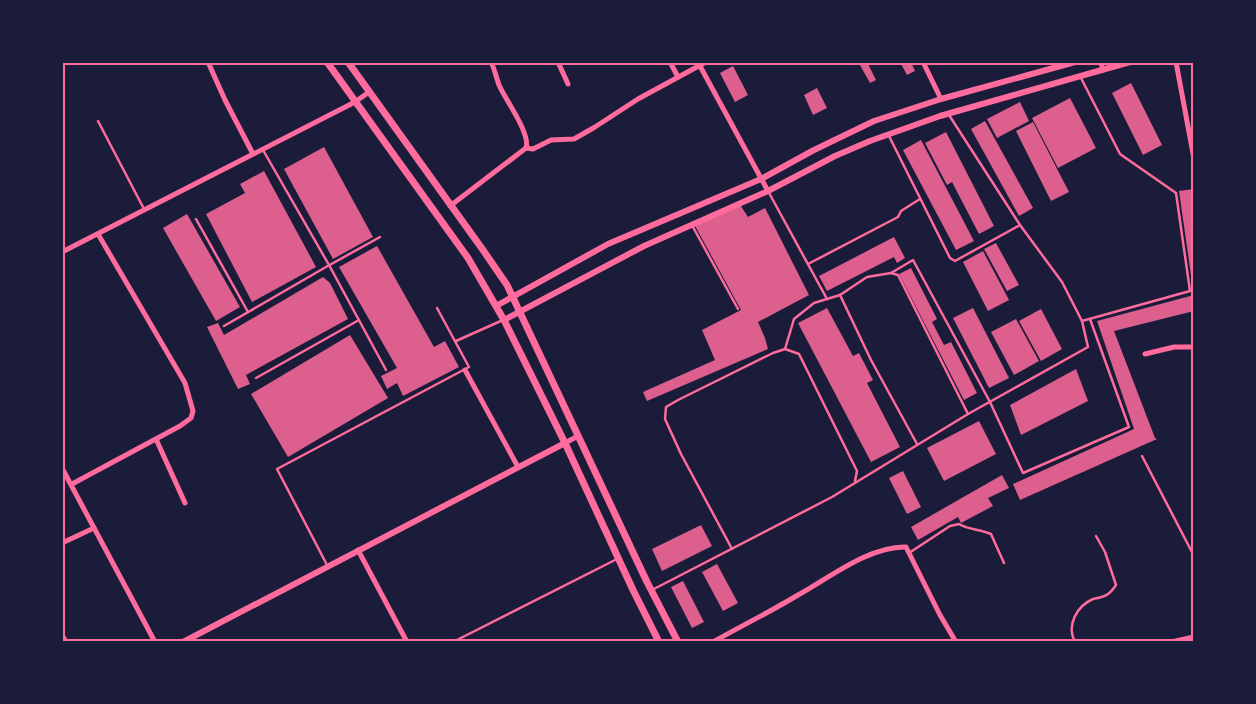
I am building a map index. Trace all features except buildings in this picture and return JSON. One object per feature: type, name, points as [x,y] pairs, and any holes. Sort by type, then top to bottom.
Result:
[{"type":"main road","points":[[327,62],[468,258],[496,306],[565,443],[659,642]]},
{"type":"main road","points":[[348,62],[507,286],[651,590],[678,642]]},
{"type":"main road","points":[[1176,642],[1194,638]]},
{"type":"street","points":[[208,62],[225,100],[254,154]]},
{"type":"street","points":[[450,206],[526,148],[528,144],[498,83],[492,62]]},
{"type":"street","points":[[558,62],[568,84]]},
{"type":"street","points":[[670,62],[678,77]]},
{"type":"street","points":[[526,148],[533,149],[551,140],[574,139],[638,99],[706,62]]},
{"type":"street","points":[[923,62],[941,99]]},
{"type":"street","points":[[496,306],[608,244],[761,179],[852,131],[899,112],[941,99],[1075,62]]},
{"type":"street","points":[[504,320],[644,246],[768,191],[835,156],[888,134],[948,114],[1081,76],[1102,66],[1130,62]]},
{"type":"street","points":[[1176,62],[1194,159]]},
{"type":"street","points":[[700,66],[768,191]]},
{"type":"street","points":[[63,252],[355,102],[368,92]]},
{"type":"street","points":[[72,484],[191,418],[193,410],[185,383],[98,234]]},
{"type":"street","points":[[1145,354],[1174,347],[1194,347]]},
{"type":"street","points":[[465,370],[518,467]]},
{"type":"street","points":[[183,642],[578,436]]},
{"type":"street","points":[[156,439],[185,503]]},
{"type":"street","points":[[62,468],[155,642]]},
{"type":"street","points":[[62,543],[94,528]]},
{"type":"street","points":[[713,642],[860,558],[898,546],[906,546],[940,615],[956,642]]},
{"type":"street","points":[[358,550],[407,642]]},
{"type":"street","points":[[62,635],[66,642]]},
{"type":"lane","points":[[1081,76],[1120,154],[1176,193],[1190,291],[1082,321]]},
{"type":"lane","points":[[651,590],[832,497],[917,444],[1088,346],[1082,321],[1062,282],[1020,225],[948,114]]},
{"type":"lane","points":[[98,121],[145,210]]},
{"type":"lane","points":[[888,134],[950,258],[955,261],[1020,225]]},
{"type":"lane","points":[[263,149],[386,370]]},
{"type":"lane","points":[[768,191],[827,299]]},
{"type":"lane","points":[[808,264],[898,217],[901,211],[920,199]]},
{"type":"lane","points":[[196,220],[249,312]]},
{"type":"lane","points":[[692,225],[738,309]]},
{"type":"lane","points":[[224,326],[380,237]]},
{"type":"lane","points":[[785,349],[794,318],[814,302],[840,295],[867,277],[891,273],[914,260],[990,402],[1023,472],[1129,427],[1090,319]]},
{"type":"lane","points":[[891,273],[898,275],[968,414]]},
{"type":"lane","points":[[840,295],[871,360],[917,444]]},
{"type":"lane","points":[[328,567],[277,469],[469,367],[437,308]]},
{"type":"lane","points":[[256,378],[359,320]]},
{"type":"lane","points":[[456,341],[504,320]]},
{"type":"lane","points":[[732,548],[680,454],[665,420],[666,407],[772,353],[785,349],[799,354],[857,471],[855,481]]},
{"type":"lane","points":[[1142,456],[1194,556]]},
{"type":"lane","points":[[909,553],[950,526],[959,524],[967,529],[981,529],[992,534],[1004,563]]},
{"type":"lane","points":[[1075,642],[1072,636],[1073,619],[1082,605],[1107,595],[1116,585],[1105,552],[1096,536]]},
{"type":"lane","points":[[452,642],[618,558]]}]
